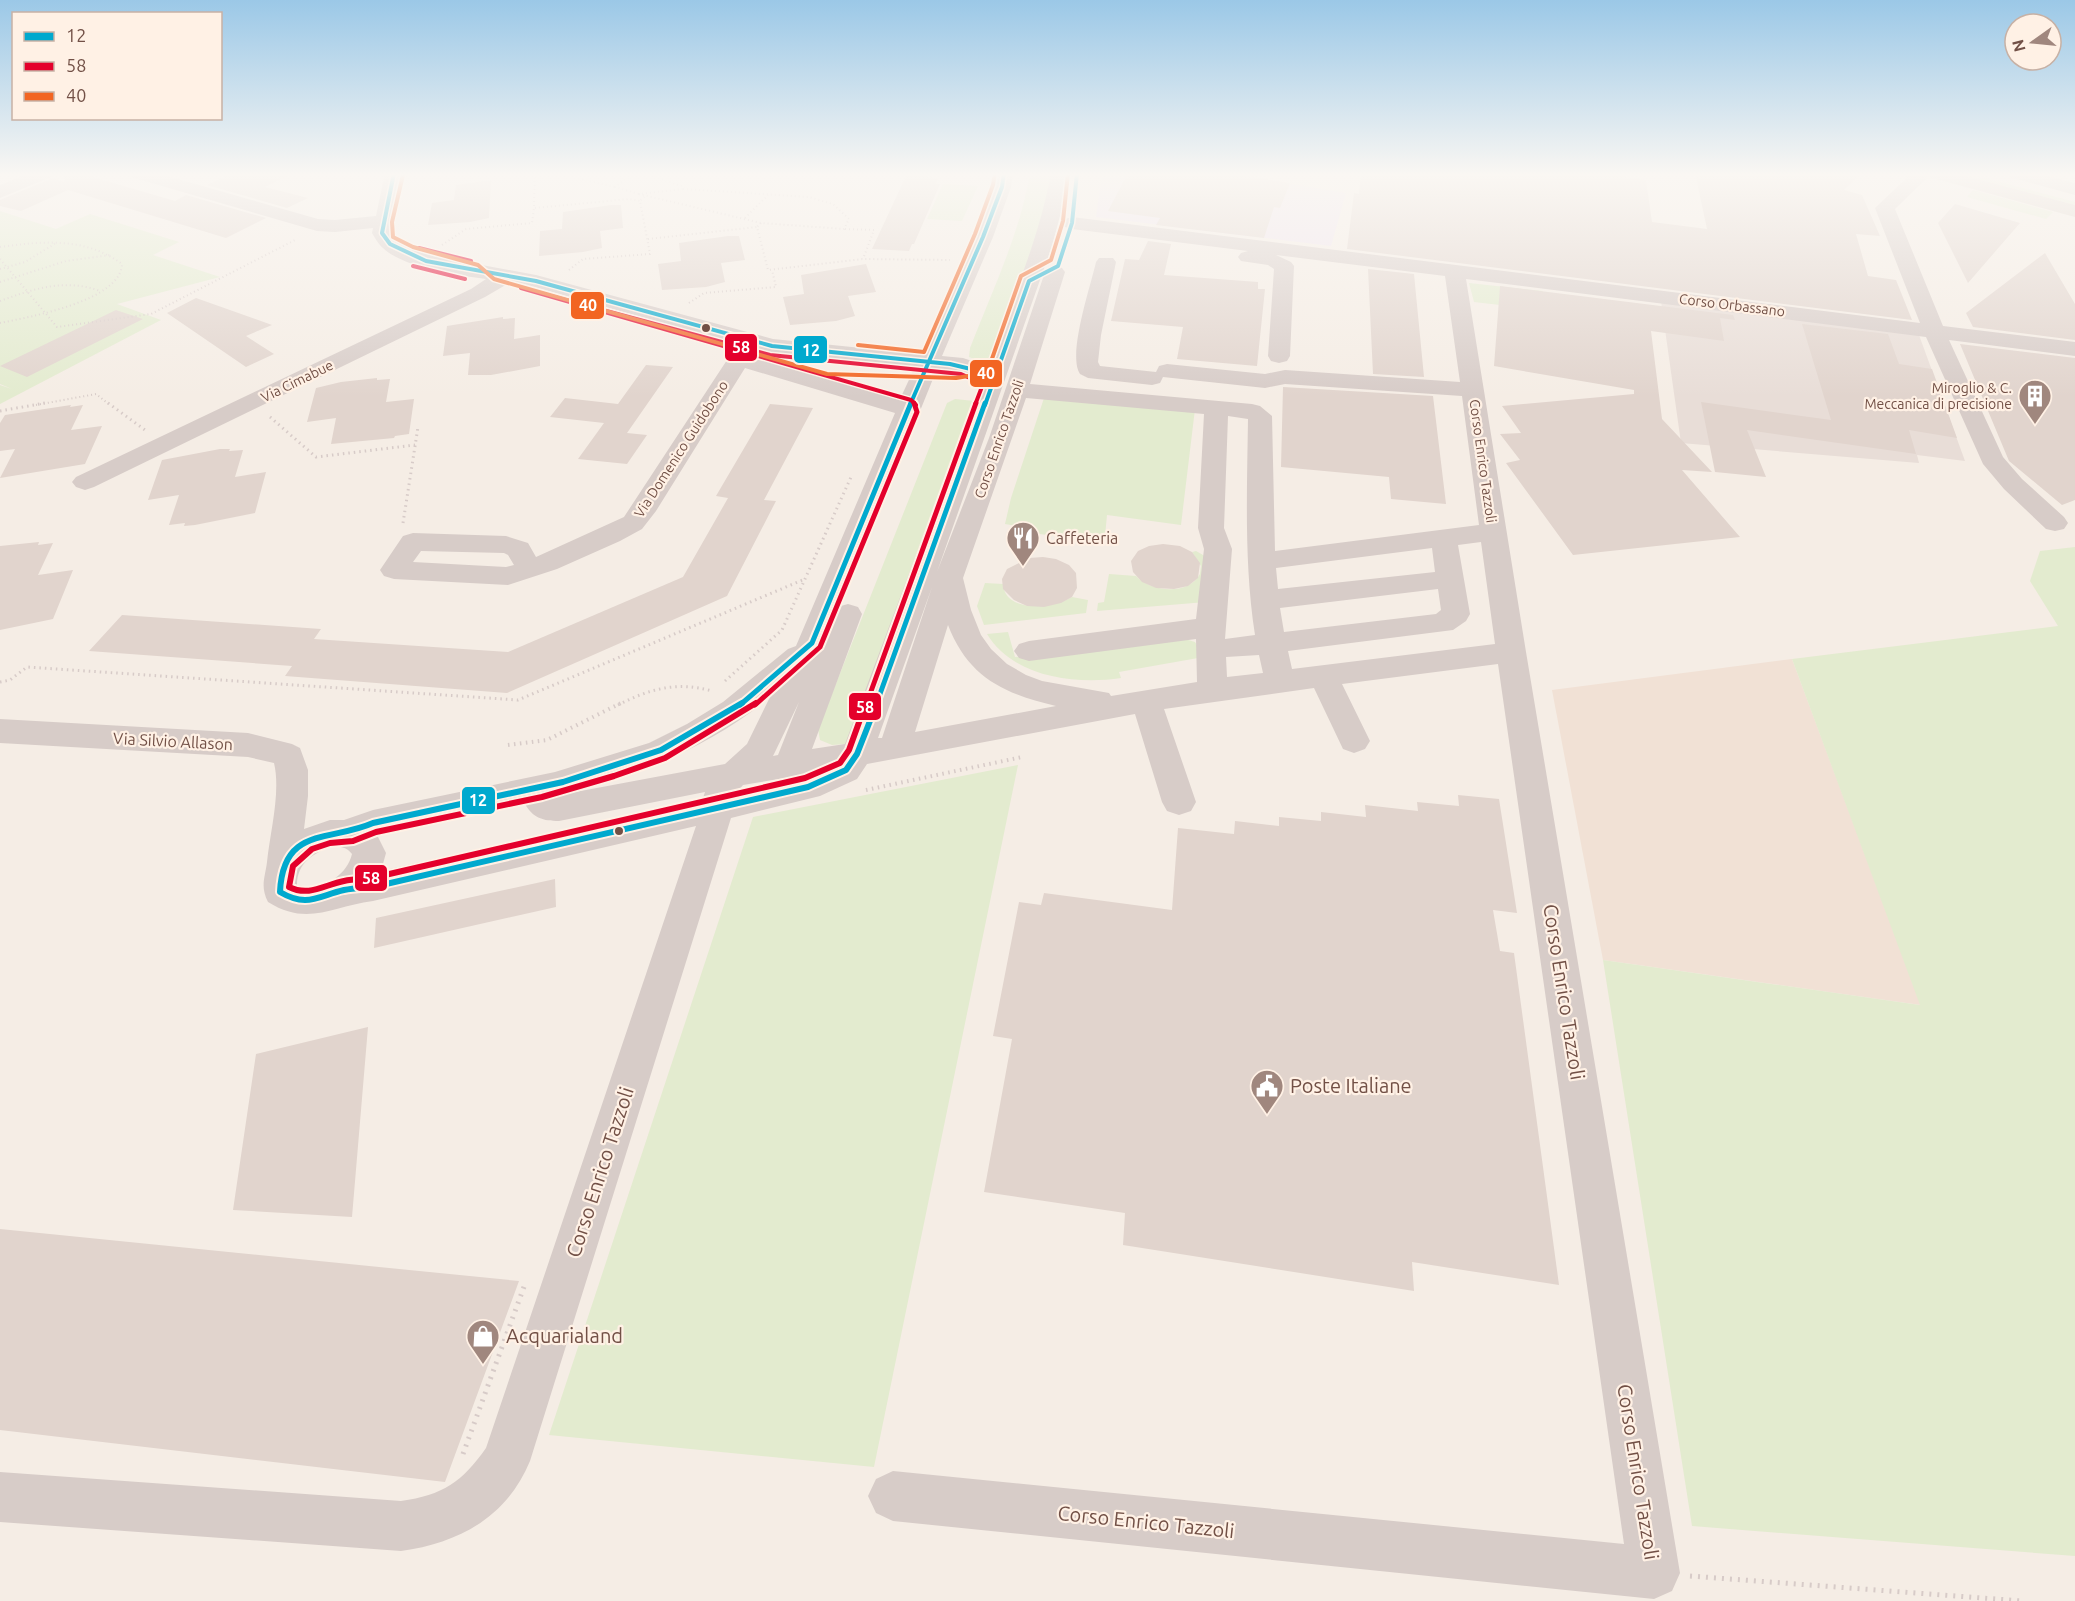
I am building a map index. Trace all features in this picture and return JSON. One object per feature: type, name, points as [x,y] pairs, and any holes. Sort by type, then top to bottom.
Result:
[{"type":"street","points":[[394,248],[410,255],[746,350],[772,346],[940,363],[973,368],[1005,386]]},
{"type":"street","name":"Corso Enrico Tazzoli","points":[[940,363],[957,299],[979,248]]},
{"type":"street","name":"Corso Enrico Tazzoli","points":[[0,1497],[401,1526],[427,1523],[453,1514],[474,1500],[493,1482],[506,1461],[725,792],[759,752],[812,643],[923,394],[983,285],[998,248]]},
{"type":"street","name":"Corso Enrico Tazzoli","points":[[894,748],[949,577],[1005,386],[1029,281],[1041,248]]},
{"type":"street","name":"Corso Enrico Tazzoli","points":[[540,788],[542,804],[548,808],[559,808],[725,792],[808,787],[846,770],[857,754],[1005,386],[1058,266],[1064,248]]},
{"type":"street","points":[[1213,248],[1220,254],[1273,260],[1284,266],[1279,356]]},
{"type":"street","points":[[1269,248],[1455,271]]},
{"type":"street","points":[[1901,248],[1934,330],[1992,459],[2013,484],[2055,522]]},
{"type":"street","points":[[1029,281],[1058,266],[1106,262],[1127,253]]},
{"type":"street","points":[[1106,262],[1089,341],[1087,367],[1089,371],[1265,381],[1285,377],[1473,390]]},
{"type":"street","name":"Corso Enrico Tazzoli","points":[[893,1496],[1654,1573],[1511,652],[1455,271]]},
{"type":"street","name":"Corso Orbassano","points":[[1455,271],[2075,349]]},
{"type":"street","points":[[491,278],[551,285],[667,318],[826,383],[923,394],[972,386],[1005,386],[1252,411],[1260,416],[1264,600],[1270,644],[1280,681]]},
{"type":"street","name":"Via Cimabue","points":[[85,482],[253,402],[491,278]]},
{"type":"street","points":[[957,299],[983,285]]},
{"type":"street","name":"Via Domenico Guidobono","points":[[413,542],[394,570],[500,577],[518,575],[611,535],[633,523],[643,511],[746,350]]},
{"type":"street","name":"Corso Enrico Tazzoli","points":[[790,764],[841,631],[923,394]]},
{"type":"street","points":[[1212,690],[1210,627],[1218,549],[1211,528],[1216,413]]},
{"type":"street","points":[[1262,561],[1444,540],[1493,532]]},
{"type":"street","points":[[1230,648],[1443,623],[1456,614],[1444,540]]},
{"type":"street","name":"Corso Enrico Tazzoli","points":[[949,577],[956,612],[969,640],[983,659],[1002,677],[1032,690],[1140,704]]},
{"type":"street","points":[[1264,600],[1450,579]]},
{"type":"street","points":[[1029,651],[1210,627]]},
{"type":"street","name":"Corso Enrico Tazzoli","points":[[347,833],[373,823],[540,788],[611,768],[661,750],[746,701],[812,643]]},
{"type":"street","name":"Corso Enrico Tazzoli","points":[[344,890],[373,887],[725,792],[790,764],[894,748],[1026,722],[1212,690],[1511,652]]},
{"type":"street","points":[[1323,675],[1354,741]]},
{"type":"street","points":[[1140,704],[1179,802]]},
{"type":"street","name":"Via Silvio Allason","points":[[0,731],[248,746],[281,752],[289,758],[293,781],[284,862]]},
{"type":"street","points":[[289,812],[294,826],[300,833],[312,839]]},
{"type":"street","points":[[330,833],[347,833],[362,840],[369,853],[366,867],[358,879],[344,890],[325,898],[305,902],[289,899],[280,892],[278,878],[284,862],[298,848],[312,839],[330,833]]},
{"type":"path","points":[[0,268],[25,262],[50,248]]},
{"type":"path","points":[[0,323],[45,313],[101,291],[120,277],[122,264],[110,255],[93,248]]},
{"type":"path","points":[[0,259],[57,327],[151,314],[280,248]]},
{"type":"path","points":[[551,285],[583,259],[650,254],[649,248]]},
{"type":"path","points":[[863,259],[867,248]]},
{"type":"path","points":[[0,282],[66,261],[110,255]]},
{"type":"path","points":[[667,318],[704,293],[776,287],[772,270]]},
{"type":"path","points":[[0,301],[27,292],[75,284],[88,285],[101,291]]},
{"type":"path","points":[[0,411],[96,394],[164,445]]},
{"type":"path","points":[[253,402],[316,457],[415,445]]},
{"type":"path","points":[[413,542],[401,541],[418,427]]},
{"type":"path","points":[[0,682],[10,680],[27,667],[518,699],[806,579]]},
{"type":"path","points":[[508,745],[547,740],[647,690],[695,686],[711,692]]},
{"type":"path","points":[[461,1461],[525,1282]]},
{"type":"path","points":[[1654,1573],[2022,1601]]},
{"type":"shaded area","points":[[1661,301],[1919,335],[1965,461],[1917,455],[1919,463],[1681,443]]},
{"type":"shaded area","points":[[1792,659],[1921,1005],[1603,960],[1552,690]]},
{"type":"green space","points":[[0,248],[168,248],[153,255],[220,277],[117,304],[161,320],[0,404],[0,385],[12,389],[0,384]]},
{"type":"green space","points":[[1009,248],[1033,248],[992,359],[979,361],[969,357],[970,348]]},
{"type":"green space","points":[[1469,283],[1543,291],[1542,310],[1474,302]]},
{"type":"green space","points":[[1045,395],[1195,409],[1181,525],[1107,515],[1105,536],[1093,540],[1021,532],[1022,527],[1005,524],[1011,498]]},
{"type":"green space","points":[[955,399],[974,401],[846,744],[832,745],[820,740],[818,729],[947,403]]},
{"type":"green space","points":[[2075,547],[2075,1556],[1692,1526],[1603,960],[1920,1005],[1792,659],[2058,626],[2030,581],[2040,551]]},
{"type":"green space","points":[[1196,551],[1210,559],[1206,602],[1097,611],[1098,603],[1104,602],[1109,574],[1136,576],[1151,586],[1178,589],[1187,586],[1200,574],[1201,566],[1192,552]]},
{"type":"green space","points":[[985,583],[1003,584],[1006,594],[1012,600],[1032,606],[1054,604],[1072,597],[1088,600],[1086,613],[984,625],[977,606]]},
{"type":"green space","points":[[1008,632],[1015,657],[1185,639],[1195,642],[1198,647],[1198,658],[1119,672],[1121,678],[1084,680],[1065,678],[1046,675],[1012,660],[998,649],[987,634]]},
{"type":"green space","points":[[1018,765],[874,1467],[549,1435],[753,817]]},
{"type":"building","points":[[539,248],[602,248],[583,252],[539,256]]},
{"type":"building","points":[[680,248],[742,248],[745,260],[721,263],[725,282],[706,287],[662,290],[658,264],[681,261]]},
{"type":"building","points":[[873,248],[910,248],[909,251]]},
{"type":"building","points":[[1145,248],[1170,248],[1164,275],[1258,282],[1258,289],[1265,289],[1257,366],[1177,359],[1183,327],[1111,321],[1125,259],[1139,260]]},
{"type":"building","points":[[1860,248],[1868,276],[1896,280],[1912,320],[1347,249]]},
{"type":"building","points":[[1950,248],[1999,248],[1968,283]]},
{"type":"building","points":[[2045,253],[2075,304],[2075,340],[1973,327],[1966,313]]},
{"type":"building","points":[[866,264],[876,292],[848,296],[855,316],[836,321],[790,325],[783,297],[804,294],[801,275]]},
{"type":"building","points":[[1368,269],[1414,274],[1424,377],[1373,374]]},
{"type":"building","points":[[1500,286],[1733,315],[1735,320],[1720,318],[1724,341],[1651,331],[1662,419],[1712,472],[1682,470],[1740,537],[1573,555],[1506,463],[1520,460],[1500,434],[1521,433],[1502,406],[1634,394],[1634,390],[1494,366]]},
{"type":"building","points":[[196,298],[272,325],[246,336],[274,354],[246,367],[167,313]]},
{"type":"building","points":[[116,310],[143,319],[27,377],[0,366]]},
{"type":"building","points":[[503,317],[503,319],[515,318],[514,339],[540,335],[540,366],[491,375],[468,375],[470,353],[443,356],[447,326]]},
{"type":"building","points":[[1802,324],[1888,334],[1899,364],[1932,369],[1957,438],[1909,430],[1916,454],[1747,430],[1766,477],[1715,472],[1701,402],[1831,420]]},
{"type":"building","name":"Miroglio & C. Meccanica di precisione","points":[[1960,344],[2075,358],[2075,500],[2062,505],[2009,461]]},
{"type":"building","points":[[646,365],[673,367],[627,433],[647,435],[627,464],[578,459],[604,423],[550,417],[565,398],[618,404]]},
{"type":"building","points":[[377,378],[377,380],[390,379],[386,402],[414,399],[409,434],[394,438],[331,444],[336,418],[307,422],[316,388],[341,382]]},
{"type":"building","points":[[1283,387],[1433,396],[1446,504],[1391,499],[1389,477],[1281,467]]},
{"type":"building","points":[[770,404],[813,408],[764,500],[776,501],[727,596],[507,693],[285,676],[292,666],[89,651],[122,615],[321,629],[314,639],[508,652],[683,577],[728,498],[716,496]]},
{"type":"building","points":[[71,405],[70,407],[83,405],[71,430],[102,426],[85,464],[0,478],[15,449],[0,451],[0,423],[5,415]]},
{"type":"building","points":[[220,449],[243,450],[235,477],[266,472],[255,513],[195,525],[184,526],[185,523],[169,525],[179,495],[148,500],[162,460]]},
{"type":"building","points":[[39,542],[38,545],[53,543],[38,575],[73,570],[53,619],[0,630],[0,546]]},
{"type":"building","points":[[1163,544],[1180,546],[1192,552],[1200,563],[1198,578],[1188,586],[1174,589],[1156,588],[1142,582],[1133,572],[1131,561],[1138,551],[1149,546]]},
{"type":"building","points":[[1029,558],[1056,559],[1069,565],[1076,573],[1077,588],[1072,597],[1061,603],[1044,607],[1027,606],[1014,600],[1003,589],[1002,579],[1007,569]]},
{"type":"building","name":"Poste Italiane","points":[[1458,795],[1499,799],[1517,913],[1493,910],[1500,951],[1514,953],[1559,1285],[1412,1262],[1414,1291],[1123,1245],[1125,1213],[984,1192],[1012,1039],[993,1036],[1019,902],[1041,905],[1044,893],[1172,910],[1178,828],[1234,834],[1235,821],[1279,826],[1279,817],[1321,821],[1321,812],[1366,817],[1365,805],[1418,811],[1417,802],[1459,806]]},
{"type":"building","points":[[555,879],[556,907],[374,948],[376,918]]},
{"type":"building","points":[[368,1027],[352,1217],[233,1210],[256,1054]]},
{"type":"building","points":[[0,1229],[519,1281],[445,1482],[0,1430]]},
{"type":"transit line","name":"12","points":[[396,248],[426,261],[536,281],[772,346],[950,364],[979,371]]},
{"type":"transit line","name":"40","points":[[416,248],[478,265],[494,279],[827,374],[956,378],[987,373],[1021,276],[1051,260],[1055,248]]},
{"type":"transit line","name":"58","points":[[419,248],[471,261]]},
{"type":"transit line","name":"40","points":[[858,345],[924,352],[969,248]]},
{"type":"transit line","name":"12","points":[[978,248],[908,409],[812,643],[746,701],[661,750],[563,782],[373,823],[352,832],[328,834],[308,841],[299,847],[287,862],[283,871],[280,892],[305,901],[344,890],[373,887],[788,792],[808,787],[846,770],[857,754],[901,640],[1029,281],[1058,266],[1064,248]]},
{"type":"transit line","name":"58","points":[[413,266],[465,279]]},
{"type":"transit line","name":"58","points":[[521,288],[770,355],[961,374],[983,384],[849,750],[840,763],[805,778],[786,783],[372,878],[343,881],[316,890],[302,892],[296,890],[289,887],[293,866],[312,849],[330,843],[353,841],[376,832],[542,797],[614,776],[665,758],[751,708],[820,647],[917,412],[916,405],[911,400],[521,288]]},
{"type":"place","name":"Miroglio & C. Meccanica di precisione","points":[[2035,425]]},
{"type":"place","name":"Caffeteria","points":[[1023,567]]},
{"type":"place","name":"Poste Italiane","points":[[1267,1115]]},
{"type":"place","name":"Acquarialand","points":[[483,1365]]}]
